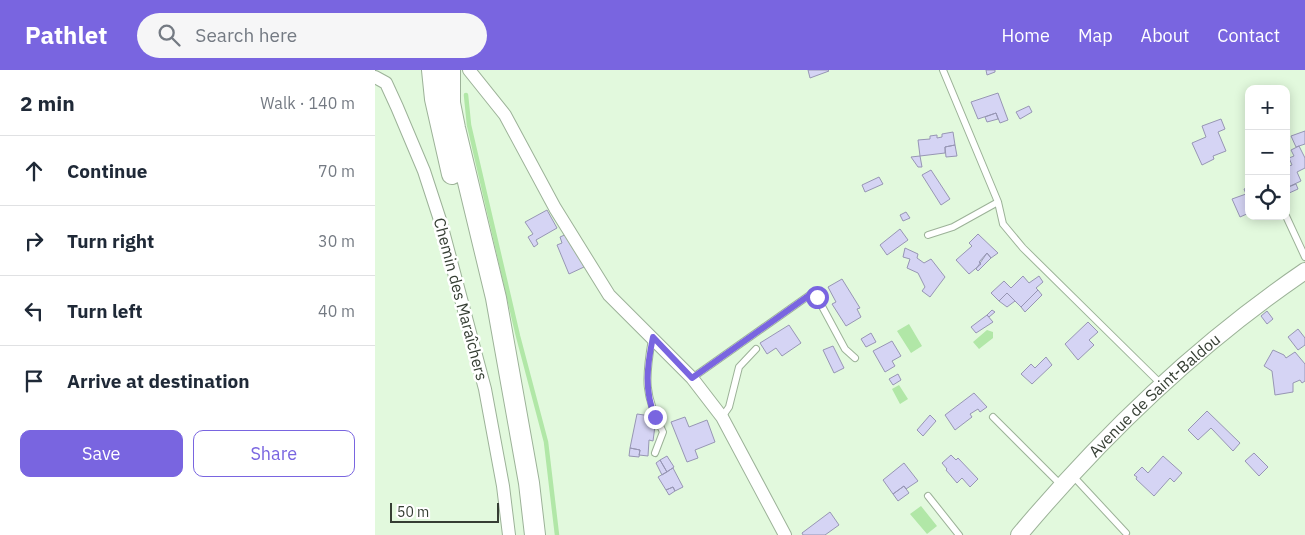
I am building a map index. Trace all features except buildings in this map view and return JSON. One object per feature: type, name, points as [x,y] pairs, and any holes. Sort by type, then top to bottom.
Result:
[{"type":"main road","points":[[432,70],[435,99],[444,144],[461,211],[504,346]]},
{"type":"main road","points":[[450,70],[451,103],[461,159],[496,298],[529,482],[535,535]]},
{"type":"street","points":[[469,70],[505,115],[555,208],[609,295],[692,378],[722,417],[785,535]]},
{"type":"street","name":"Chemin des Maraîchers","points":[[375,77],[386,83],[397,107],[424,171],[440,220],[485,389],[503,486],[509,535]]},
{"type":"street","name":"Avenue de Saint-Baldou","points":[[1019,535],[1067,480],[1162,385],[1221,332],[1305,271]]},
{"type":"lane","points":[[943,70],[998,202],[1003,224],[1023,248],[1162,385]]},
{"type":"lane","points":[[928,235],[953,227],[998,202]]},
{"type":"lane","points":[[1287,220],[1305,257]]},
{"type":"lane","points":[[692,378],[811,294],[817,297],[845,349],[855,358]]},
{"type":"lane","points":[[653,337],[646,382],[648,400],[663,432],[655,453]]},
{"type":"lane","points":[[722,417],[729,407],[739,367],[756,349]]},
{"type":"lane","points":[[993,417],[1067,480],[1125,533]]},
{"type":"lane","points":[[928,496],[959,535]]},
{"type":"shaded area","points":[[909,324],[922,346],[911,353],[897,331]]},
{"type":"shaded area","points":[[987,330],[993,332],[993,338],[979,349],[973,342]]},
{"type":"shaded area","points":[[899,385],[908,399],[900,404],[892,389]]},
{"type":"shaded area","points":[[921,506],[937,526],[927,534],[910,514]]},
{"type":"waterway","points":[[466,95],[469,125],[518,336],[546,442],[557,535]]},
{"type":"route","points":[[655,417],[648,400],[646,382],[653,337],[692,378],[811,294],[817,297]]}]
